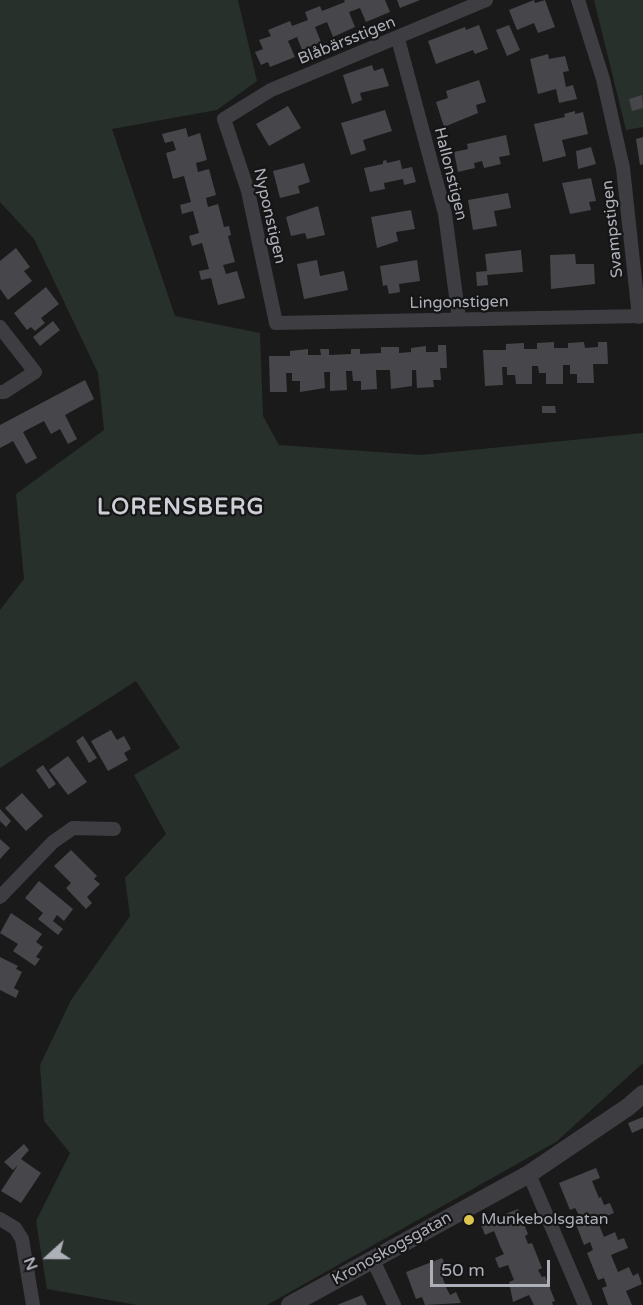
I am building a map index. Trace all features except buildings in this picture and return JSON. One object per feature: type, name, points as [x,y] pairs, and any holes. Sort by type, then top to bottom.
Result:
[{"type":"street","name":"Blåbärsstigen","points":[[224,119],[271,90],[398,39],[486,0]]},
{"type":"street","name":"Svampstigen","points":[[578,0],[603,80],[623,168],[641,317]]},
{"type":"street","name":"Hallonstigen","points":[[398,39],[445,214],[459,319]]},
{"type":"street","name":"Nyponstigen","points":[[224,119],[248,191],[276,323]]},
{"type":"street","name":"Lingonstigen","points":[[276,323],[641,317]]},
{"type":"street","points":[[0,327],[35,372],[4,392],[0,392]]},
{"type":"street","points":[[0,897],[53,842],[73,828],[114,829]]},
{"type":"street","name":"Kronoskogsgatan","points":[[290,1305],[529,1174],[628,1107],[643,1094]]},
{"type":"street","points":[[529,1174],[585,1305]]},
{"type":"street","points":[[0,1219],[15,1228],[22,1239],[33,1305]]},
{"type":"street","points":[[374,1260],[394,1305]]},
{"type":"shaded area","points":[[0,0],[238,0],[257,81],[217,110],[112,129],[175,316],[260,333],[263,416],[279,445],[421,455],[643,433],[643,1063],[556,1142],[267,1305],[137,1305],[47,1289],[36,1221],[70,1153],[44,1121],[40,1065],[71,1000],[130,916],[125,878],[166,834],[134,775],[180,748],[136,681],[0,768],[0,610],[24,579],[16,494],[104,430],[98,373],[34,239],[0,202]]},
{"type":"shaded area","points":[[594,0],[643,0],[643,127],[626,130]]},
{"type":"place","name":"Munkebolsgatan","points":[[469,1220]]},
{"type":"district","name":"LORENSBERG","points":[[181,508]]}]
